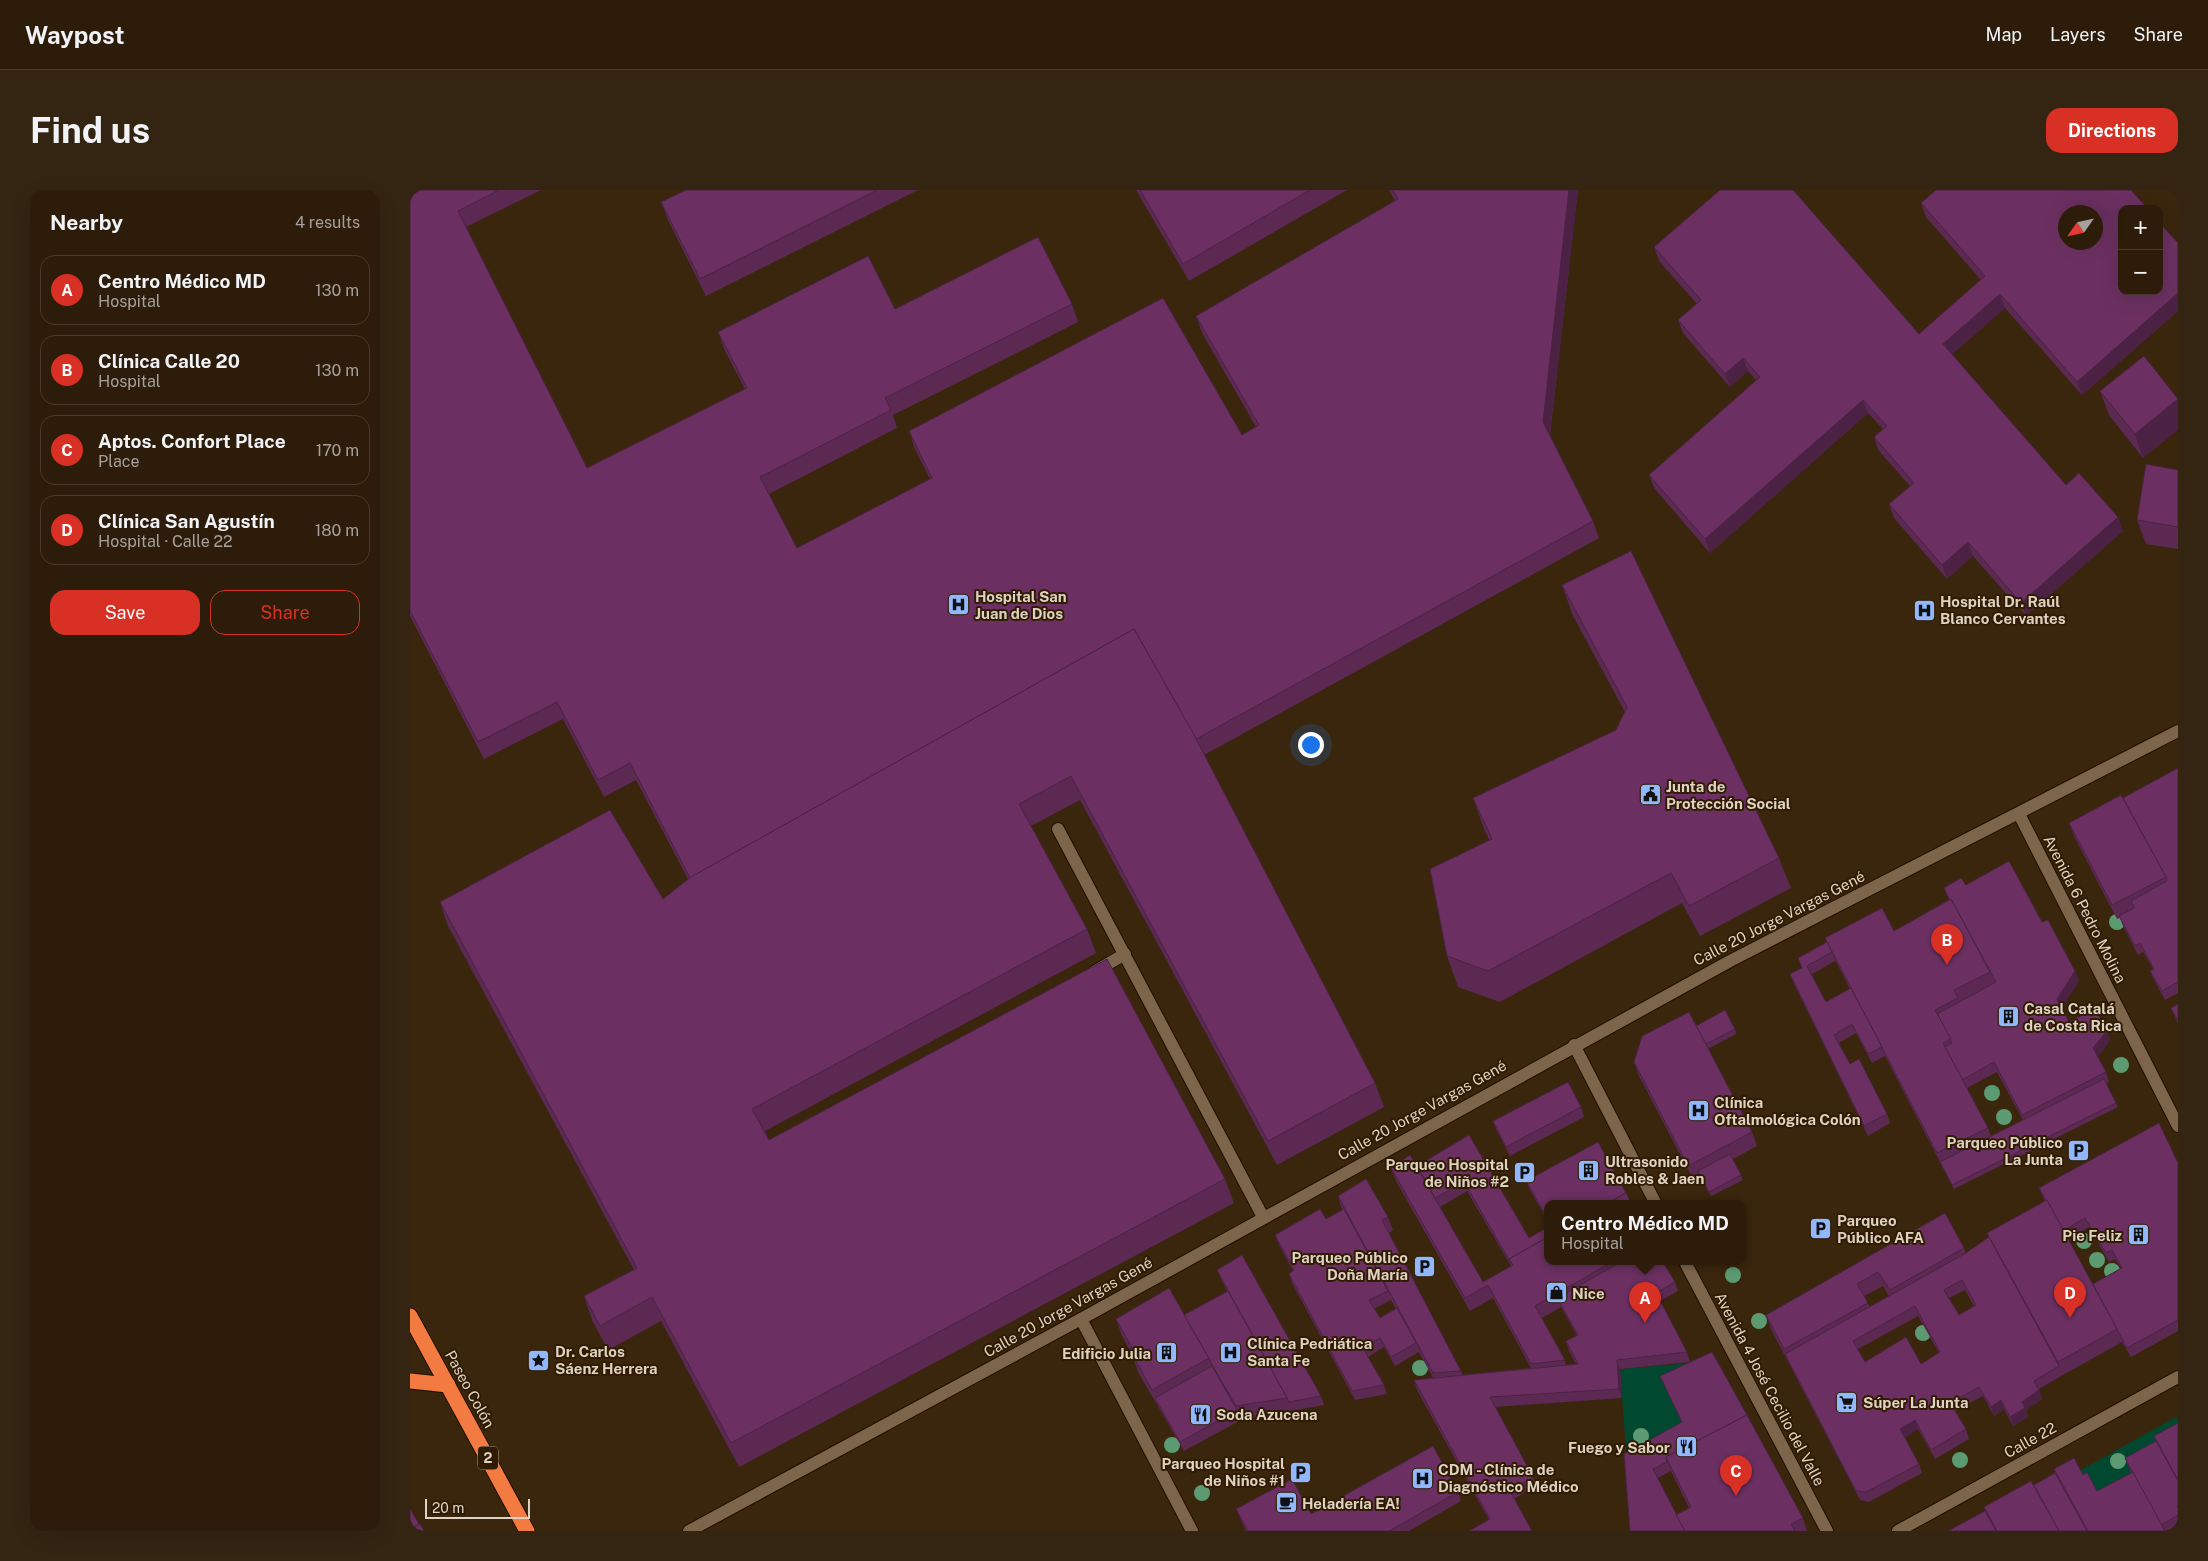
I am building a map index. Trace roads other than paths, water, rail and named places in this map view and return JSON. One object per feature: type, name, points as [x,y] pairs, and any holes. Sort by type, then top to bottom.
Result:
[{"type":"highway","name":"Paseo Colón","points":[[410,1316],[528,1531]]},
{"type":"highway","points":[[410,1381],[448,1385]]},
{"type":"street","name":"Calle 20 Jorge Vargas Gené","points":[[689,1531],[1081,1319],[1574,1045],[1730,961],[2178,731]]},
{"type":"street","name":"Avenida 6 Pedro Molina","points":[[2019,814],[2178,1126]]},
{"type":"street","points":[[1058,829],[1263,1217]]},
{"type":"street","points":[[1082,979],[1125,954]]},
{"type":"street","points":[[1574,1045],[1654,1200]]},
{"type":"street","name":"Avenida 4 José Cecilio del Valle","points":[[1688,1265],[1826,1531]]},
{"type":"street","points":[[1081,1319],[1192,1531]]},
{"type":"street","name":"Calle 22","points":[[1898,1531],[2178,1377]]},
{"type":"place","name":"Hospital San Juan de Dios","points":[[959,605]]},
{"type":"place","name":"Hospital Dr. Raúl Blanco Cervantes","points":[[1924,610]]},
{"type":"place","name":"Junta de Protección Social","points":[[1650,795]]},
{"type":"place","name":"Clínica Calle 20","points":[[1947,965]]},
{"type":"place","name":"Casal Catalá de Costa Rica","points":[[2008,1017]]},
{"type":"place","name":"Clínica Oftalmológica Colón","points":[[1698,1111]]},
{"type":"place","name":"Parqueo Público La Junta","points":[[2079,1151]]},
{"type":"place","name":"Ultrasonido Robles & Jaen","points":[[1589,1170]]},
{"type":"place","name":"Parqueo Hospital de Niños #2","points":[[1525,1173]]},
{"type":"place","name":"Parqueo Público AFA","points":[[1821,1229]]},
{"type":"place","name":"Pie Feliz","points":[[2138,1235]]},
{"type":"place","name":"Parqueo Público Doña María","points":[[1424,1266]]},
{"type":"place","name":"Nice","points":[[1556,1293]]},
{"type":"place","name":"Clínica San Agustín","points":[[2070,1318]]},
{"type":"place","name":"Centro Médico MD","points":[[1645,1323]]},
{"type":"place","name":"Clínica Pedriática Santa Fe","points":[[1231,1352]]},
{"type":"place","name":"Edificio Julia","points":[[1167,1353]]},
{"type":"place","name":"Dr. Carlos Sáenz Herrera","points":[[539,1360]]},
{"type":"place","name":"Súper La Junta","points":[[1847,1402]]},
{"type":"place","name":"Soda Azucena","points":[[1200,1414]]},
{"type":"place","name":"Fuego y Sabor","points":[[1686,1447]]},
{"type":"place","name":"Parqueo Hospital de Niños #1","points":[[1301,1472]]},
{"type":"place","name":"CDM - Clínica de Diagnóstico Médico","points":[[1422,1478]]},
{"type":"place","name":"Aptos. Confort Place","points":[[1736,1496]]},
{"type":"place","name":"Heladería EA!","points":[[1286,1503]]}]
